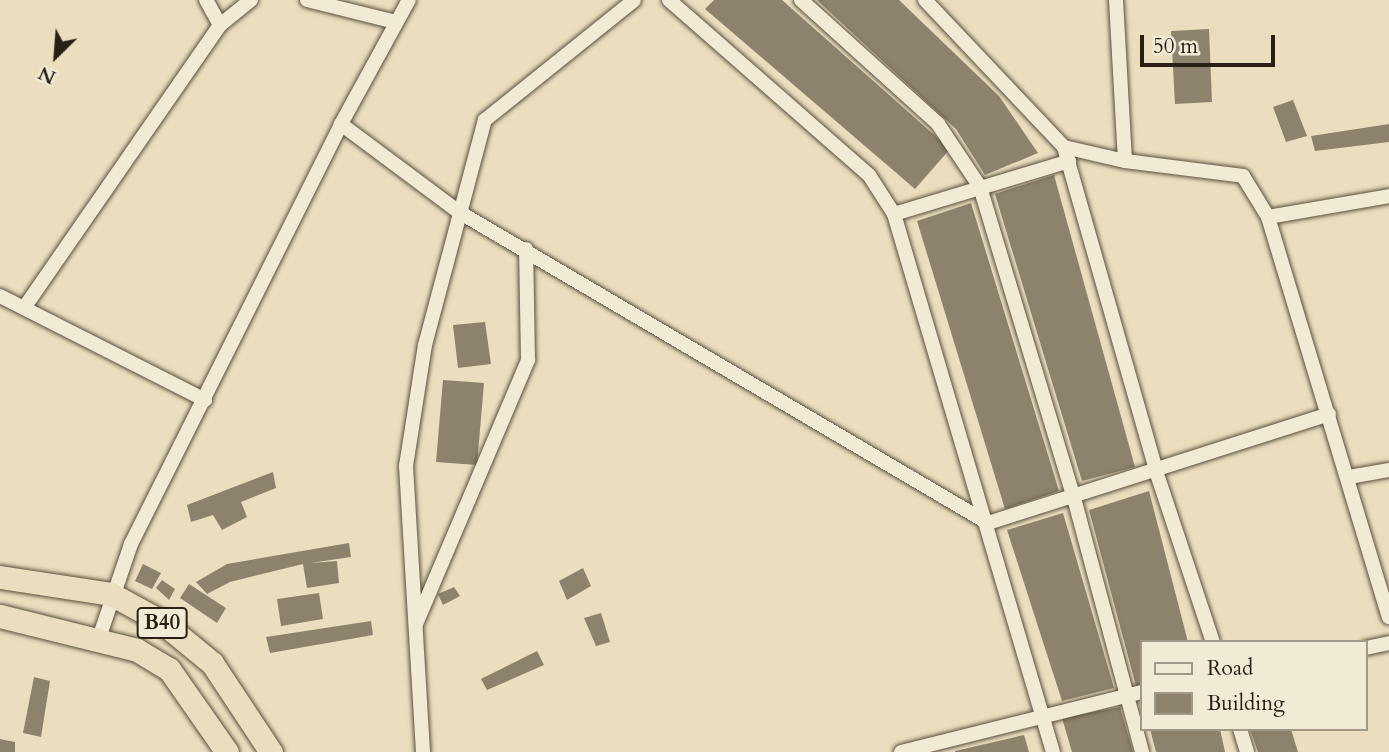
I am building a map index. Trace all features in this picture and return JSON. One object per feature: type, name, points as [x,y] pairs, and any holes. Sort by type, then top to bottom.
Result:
[{"type":"highway","name":"B40","points":[[0,577],[111,594],[162,622],[205,656],[271,752]]},
{"type":"highway","name":"B40","points":[[0,616],[99,638],[137,650],[169,669],[227,752]]},
{"type":"street","points":[[206,0],[220,25]]},
{"type":"street","points":[[24,308],[220,25],[251,0]]},
{"type":"street","points":[[307,0],[396,22]]},
{"type":"street","points":[[99,638],[111,594],[131,544],[341,124],[409,0]]},
{"type":"street","points":[[423,752],[413,629],[406,467],[425,345],[459,212],[485,120],[634,0]]},
{"type":"street","points":[[669,0],[869,175],[894,214],[1054,752]]},
{"type":"street","points":[[801,0],[938,124],[980,187],[1074,498],[1142,752]]},
{"type":"street","points":[[925,0],[1066,154],[1156,471],[1212,640]]},
{"type":"street","points":[[1116,0],[1125,161]]},
{"type":"street","points":[[341,124],[459,212],[988,523],[1074,498],[1329,414]]},
{"type":"street","points":[[894,214],[980,187],[1066,154],[1242,176],[1268,217],[1349,477],[1389,617]]},
{"type":"street","points":[[1268,217],[1389,196]]},
{"type":"street","points":[[413,629],[528,360],[526,249]]},
{"type":"street","points":[[0,296],[205,400]]},
{"type":"street","points":[[1349,477],[1389,470]]},
{"type":"street","points":[[1368,648],[1389,643]]},
{"type":"street","points":[[901,752],[1140,692]]},
{"type":"street","points":[[1241,731],[1247,752]]},
{"type":"building","points":[[714,0],[782,0],[950,149],[915,189],[705,9]]},
{"type":"building","points":[[817,0],[899,0],[999,96],[1038,153],[985,175],[956,129]]},
{"type":"building","points":[[1209,29],[1212,102],[1175,104],[1171,31]]},
{"type":"building","points":[[1293,100],[1307,136],[1286,142],[1273,107]]},
{"type":"building","points":[[1389,124],[1389,142],[1315,151],[1311,136]]},
{"type":"building","points":[[1054,175],[1135,467],[1082,481],[995,194]]},
{"type":"building","points":[[971,203],[1059,491],[1005,509],[917,221]]},
{"type":"building","points":[[485,322],[491,364],[458,368],[453,325]]},
{"type":"building","points":[[443,380],[484,383],[477,465],[436,462]]},
{"type":"building","points":[[273,472],[276,488],[241,502],[247,517],[222,530],[213,515],[191,522],[187,505]]},
{"type":"building","points":[[1149,491],[1187,640],[1140,640],[1140,685],[1136,686],[1089,510]]},
{"type":"building","points":[[1063,513],[1114,688],[1062,701],[1007,530]]},
{"type":"building","points":[[349,543],[351,557],[310,563],[337,561],[339,583],[307,588],[303,564],[230,582],[207,594],[196,582],[227,564]]},
{"type":"building","points":[[143,564],[161,573],[152,589],[135,581]]},
{"type":"building","points":[[583,568],[591,586],[567,600],[559,581]]},
{"type":"building","points":[[162,580],[175,589],[169,600],[156,588]]},
{"type":"building","points":[[189,584],[226,608],[217,623],[180,598]]},
{"type":"building","points":[[454,587],[460,596],[443,605],[438,594]]},
{"type":"building","points":[[319,593],[323,619],[281,626],[277,599]]},
{"type":"building","points":[[601,613],[610,642],[596,646],[584,618]]},
{"type":"building","points":[[371,621],[373,635],[270,653],[266,637]]},
{"type":"building","points":[[537,651],[544,665],[487,690],[481,679]]},
{"type":"building","points":[[34,677],[50,681],[41,737],[23,733]]},
{"type":"building","points":[[1120,707],[1133,752],[1072,752],[1062,718]]},
{"type":"building","points":[[1151,731],[1220,731],[1225,752],[1156,752]]},
{"type":"building","points":[[1251,731],[1292,731],[1298,752],[1258,752]]},
{"type":"building","points":[[1024,735],[1029,752],[955,752],[955,751]]},
{"type":"building","points":[[0,739],[15,742],[15,752],[0,752]]}]
